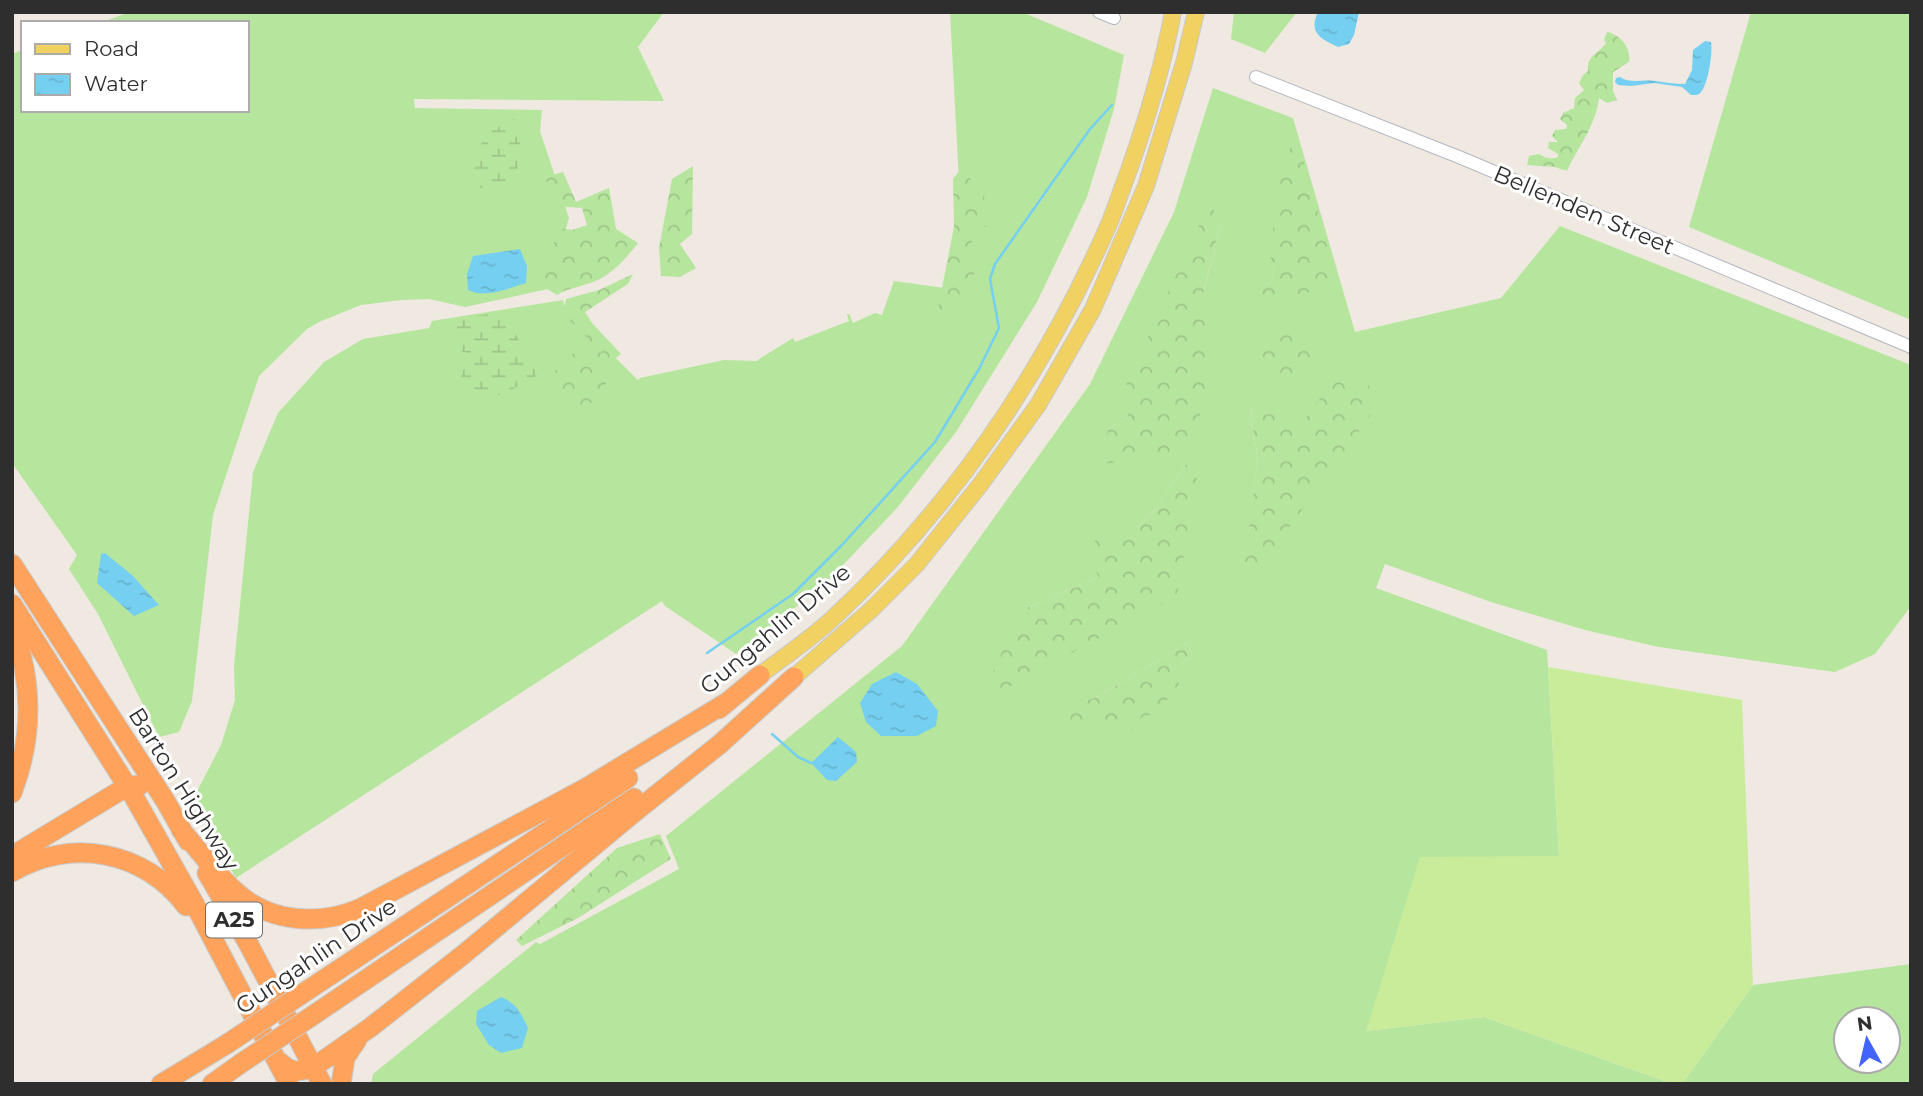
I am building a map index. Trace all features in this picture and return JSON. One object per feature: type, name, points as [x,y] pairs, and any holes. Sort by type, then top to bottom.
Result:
[{"type":"highway","name":"Barton Highway","points":[[12,564],[162,796],[249,945],[284,1011],[307,1078]]},
{"type":"highway","name":"Barton Highway","points":[[12,604],[127,787],[188,892],[277,1060],[287,1069],[307,1078]]},
{"type":"highway","points":[[12,626],[24,665],[28,717],[22,764],[12,793]]},
{"type":"highway","name":"Gungahlin Drive","points":[[173,1084],[227,1044],[620,783],[761,676]]},
{"type":"highway","name":"Gungahlin Drive","points":[[212,1084],[631,800],[794,677]]},
{"type":"highway","points":[[307,1078],[464,954],[720,744],[794,677]]},
{"type":"highway","points":[[181,830],[234,891],[253,904],[275,915],[293,918],[320,920],[335,917],[361,908],[584,789],[729,701]]},
{"type":"highway","points":[[12,856],[127,787],[147,785],[162,796]]},
{"type":"highway","points":[[12,872],[45,858],[82,852],[116,857],[150,872],[170,887],[188,908],[228,982],[251,1010]]},
{"type":"highway","points":[[341,1084],[347,1055],[370,1027]]},
{"type":"highway","points":[[161,1084],[227,1044]]},
{"type":"main road","name":"Gungahlin Drive","points":[[761,676],[829,621],[878,573],[922,525],[1014,403],[1063,319],[1109,223],[1146,122],[1173,12]]},
{"type":"main road","name":"Gungahlin Drive","points":[[794,677],[871,610],[916,564],[980,485],[1038,405],[1093,309],[1146,186],[1185,63],[1196,12]]},
{"type":"street","points":[[1099,12],[1114,18]]},
{"type":"street","name":"Bellenden Street","points":[[1256,76],[1459,157],[1911,347]]},
{"type":"green space","points":[[130,12],[664,12],[638,47],[664,101],[414,99],[415,108],[542,110],[540,131],[569,218],[548,289],[465,307],[429,299],[361,305],[307,329],[259,376],[213,515],[192,701],[179,732],[159,737],[98,614],[69,569],[77,555],[12,463],[12,54],[21,51],[21,112],[248,112],[248,21],[105,21]]},
{"type":"green space","points":[[950,12],[1022,12],[1124,55],[1114,109],[1087,197],[1037,302],[956,432],[897,508],[824,585],[736,654],[665,606],[662,601],[236,878],[192,801],[221,745],[235,700],[234,666],[253,472],[278,413],[324,362],[363,339],[429,328],[432,321],[563,300],[565,308],[638,380],[724,360],[756,361],[793,338],[795,342],[849,321],[847,314],[853,323],[875,313],[882,315],[894,281],[951,289],[962,238]]},
{"type":"green space","points":[[1234,12],[1297,12],[1265,53],[1231,39]]},
{"type":"green space","points":[[1751,12],[1911,12],[1911,320],[1689,227]]},
{"type":"green space","points":[[1607,32],[1621,39],[1627,47],[1629,57],[1629,62],[1613,72],[1613,91],[1617,100],[1607,103],[1599,98],[1590,127],[1567,171],[1555,167],[1527,165],[1529,156],[1539,154],[1548,158],[1558,157],[1558,154],[1548,148],[1549,142],[1558,142],[1552,136],[1555,130],[1566,129],[1567,125],[1560,119],[1563,113],[1574,108],[1575,98],[1584,90],[1579,83],[1588,71],[1591,58],[1606,43],[1604,40]]},
{"type":"green space","points":[[1213,88],[1293,118],[1355,332],[1501,298],[1560,226],[1911,365],[1911,606],[1875,654],[1835,672],[1659,647],[1585,630],[1491,602],[1385,564],[1376,588],[1547,650],[1559,856],[1366,1031],[1484,1017],[1673,1084],[371,1084],[373,1074],[536,942],[540,944],[679,869],[666,836],[902,646],[1090,384],[1174,212]],"holes":[[[1221,222],[1203,295],[1211,316],[1097,465],[1109,428],[1128,418]],[[1275,266],[1336,288],[1259,285],[1270,283]],[[1250,410],[1304,422],[1241,594],[1258,459]],[[1186,464],[1177,595],[1024,609],[1099,577],[1135,530],[1154,511]],[[1187,643],[1192,654],[1124,709],[1058,712],[1099,696]]]},
{"type":"green space","points":[[515,119],[520,146],[518,168],[504,183],[476,188],[469,172],[480,145],[496,128]]},
{"type":"green space","points":[[1297,137],[1334,271],[1336,288],[1260,300],[1259,284],[1270,283],[1275,266],[1270,256],[1280,164]]},
{"type":"green space","points":[[693,166],[692,234],[680,244],[696,268],[680,277],[661,276],[659,248],[672,179]]},
{"type":"green space","points":[[961,169],[984,193],[986,227],[971,226],[969,236],[979,258],[961,318],[938,308],[954,227],[953,179]]},
{"type":"green space","points":[[563,172],[576,202],[609,188],[616,229],[638,243],[606,276],[557,295],[537,283],[560,228],[572,230],[587,225],[582,208],[556,206],[545,177]]},
{"type":"green space","points":[[1209,203],[1221,222],[1203,294],[1211,316],[1203,409],[1181,453],[1096,465],[1109,428],[1128,418],[1126,385]]},
{"type":"green space","points":[[633,274],[628,284],[585,312],[621,354],[612,361],[600,352],[609,372],[602,399],[582,406],[549,379],[567,357],[593,344],[563,313],[566,299],[599,290]]},
{"type":"green space","points":[[504,311],[524,351],[542,368],[541,373],[498,395],[478,395],[461,377],[463,370],[471,365],[466,352],[455,348],[458,342],[454,320]]},
{"type":"green space","points":[[1282,323],[1310,328],[1321,360],[1278,391],[1261,352],[1276,343]]},
{"type":"green space","points":[[1341,369],[1369,383],[1372,413],[1240,595],[1258,459],[1250,410],[1304,421]]},
{"type":"green space","points":[[1186,464],[1197,479],[1177,595],[993,696],[994,668],[1024,609],[1099,577],[1092,565],[1096,534],[1135,530],[1154,511]]},
{"type":"green space","points":[[1187,643],[1192,654],[1174,670],[1179,684],[1157,713],[1142,717],[1132,731],[1124,710],[1115,729],[1061,727],[1057,712],[1099,696]]},
{"type":"green space","points":[[1548,667],[1742,700],[1753,985],[1682,1084],[1673,1084],[1484,1017],[1366,1031],[1420,857],[1559,856]]},
{"type":"green space","points":[[660,834],[671,859],[578,918],[522,946],[516,940],[617,848]]},
{"type":"green space","points":[[1911,964],[1911,1084],[1682,1084],[1753,985]]},
{"type":"water","points":[[1318,12],[1359,12],[1349,44],[1338,47],[1318,34],[1315,30],[1315,19]]},
{"type":"water","points":[[1705,41],[1711,42],[1711,60],[1706,82],[1698,95],[1691,95],[1682,87],[1654,83],[1631,86],[1618,85],[1615,82],[1616,78],[1620,77],[1632,81],[1685,84],[1692,70],[1693,50]]},
{"type":"water","points":[[520,249],[527,266],[526,283],[489,293],[468,290],[467,274],[473,256]]},
{"type":"water","points":[[105,553],[133,576],[159,605],[134,616],[97,583],[101,554]]},
{"type":"water","points":[[896,672],[917,684],[938,711],[936,726],[917,736],[881,736],[866,722],[860,703],[872,684]]},
{"type":"water","points":[[838,737],[856,752],[857,762],[836,781],[827,780],[811,763]]},
{"type":"water","points":[[501,997],[518,1009],[528,1028],[522,1048],[501,1053],[489,1045],[476,1024],[477,1011]]},
{"type":"waterway","points":[[707,653],[793,594],[842,545],[935,442],[979,369],[999,328],[990,279],[995,264],[1090,129],[1112,105]]},
{"type":"waterway","points":[[772,734],[798,757],[811,763]]}]
